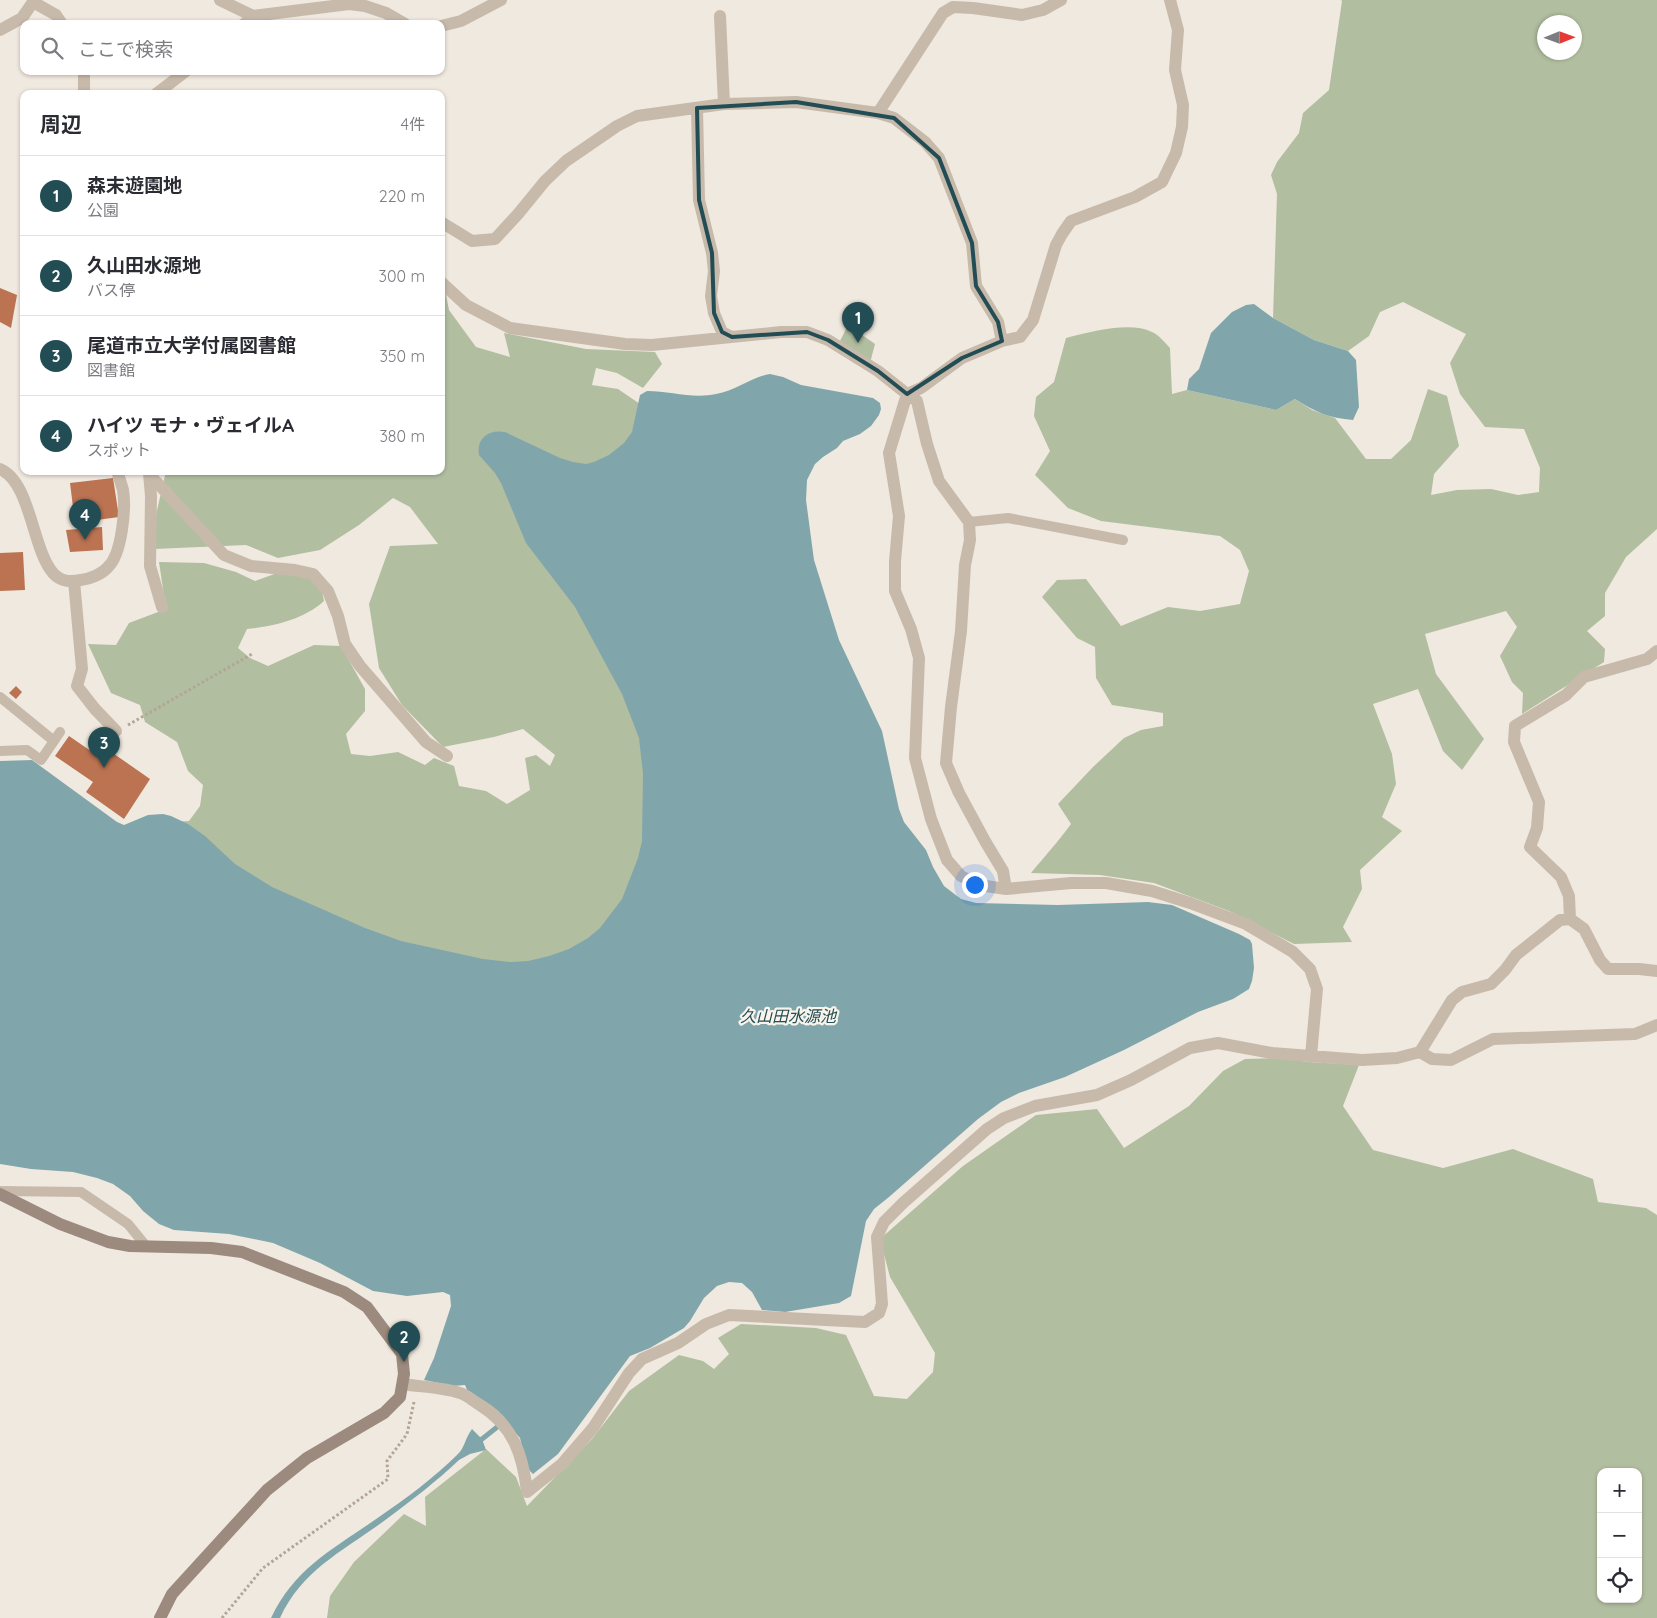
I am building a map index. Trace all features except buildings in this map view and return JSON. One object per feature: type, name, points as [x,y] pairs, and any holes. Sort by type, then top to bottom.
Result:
[{"type":"street","points":[[220,0],[249,20],[349,4],[366,6],[386,12],[399,20]]},
{"type":"street","points":[[445,25],[461,21],[501,0]]},
{"type":"street","points":[[878,113],[943,13],[953,7],[1022,15],[1043,10],[1061,0]]},
{"type":"street","points":[[907,394],[922,388],[962,358],[1002,341],[1020,337],[1033,320],[1056,245],[1071,221],[1135,197],[1162,182],[1176,152],[1182,128],[1183,105],[1174,70],[1178,30],[1170,0]]},
{"type":"street","points":[[0,30],[22,18],[33,1],[56,15],[59,20]]},
{"type":"street","points":[[720,16],[724,104]]},
{"type":"street","points":[[84,75],[84,90]]},
{"type":"street","points":[[161,90],[181,75]]},
{"type":"street","points":[[445,224],[472,241],[495,239],[545,180],[566,161],[617,126],[637,116],[724,104],[796,102],[878,113],[894,118],[925,142],[939,158],[972,243],[976,286],[998,322],[1002,341]]},
{"type":"street","points":[[697,108],[699,200],[712,253],[714,271],[711,296],[714,313],[722,332],[732,337]]},
{"type":"street","points":[[445,286],[466,305],[510,328],[625,344],[652,345],[780,332],[807,332],[828,340],[878,371],[917,401],[927,444],[939,482],[970,522],[961,631],[946,763],[963,801],[1004,871],[1006,888]]},
{"type":"street","points":[[907,394],[889,454],[899,516],[895,561],[895,591],[911,629],[919,658],[915,758],[931,820],[947,860],[961,876],[978,885],[1006,888],[1071,883],[1106,883],[1152,890],[1246,924],[1293,952],[1310,969],[1317,989],[1311,1056]]},
{"type":"street","points":[[0,469],[14,479],[22,494],[45,559],[52,572],[63,581],[90,578],[109,567],[119,548],[124,508],[123,490],[118,475]]},
{"type":"street","points":[[148,475],[150,566],[162,607]]},
{"type":"street","points":[[150,475],[224,555],[251,566],[295,570],[313,574],[328,591],[345,644],[360,666],[426,742],[447,756]]},
{"type":"street","points":[[74,581],[82,669],[77,686],[116,732]]},
{"type":"street","points":[[1570,919],[1569,896],[1561,877],[1530,847],[1537,828],[1539,802],[1514,742],[1515,726],[1566,695],[1584,677],[1647,659],[1657,651]]},
{"type":"street","points":[[402,1384],[461,1394],[492,1412],[507,1428],[514,1439],[525,1472],[527,1492],[562,1464],[593,1428],[629,1372],[642,1358],[678,1342],[706,1324],[729,1315],[865,1322],[879,1313],[882,1304],[877,1237],[884,1222],[987,1129],[1004,1118],[1035,1106],[1097,1096],[1190,1048],[1218,1043],[1272,1053],[1371,1059],[1397,1058],[1420,1052],[1452,1000],[1462,992],[1492,984],[1516,954],[1560,920],[1570,919],[1584,929],[1600,960],[1608,969],[1657,971]]},
{"type":"street","points":[[1420,1052],[1432,1059],[1451,1060],[1493,1039],[1635,1034],[1657,1025]]},
{"type":"street","points":[[0,1192],[60,1224],[108,1242],[130,1246],[211,1248],[242,1252],[344,1292],[367,1307],[402,1354],[404,1374],[400,1397],[384,1414],[307,1458],[267,1490],[172,1594],[160,1618]]},
{"type":"lane","points":[[970,522],[1008,518],[1123,540]]},
{"type":"lane","points":[[0,698],[57,736],[41,760],[27,750],[0,751]]},
{"type":"lane","points":[[0,1192],[80,1192],[128,1224],[146,1246]]},
{"type":"path","points":[[116,732],[252,654]]},
{"type":"path","points":[[222,1618],[263,1568],[388,1479],[387,1461],[407,1434],[418,1387]]},
{"type":"highlighted area","points":[[796,102],[894,118],[939,158],[972,243],[976,286],[998,322],[1002,341],[962,358],[907,394],[878,371],[828,340],[807,332],[732,337],[722,332],[714,313],[712,253],[699,200],[697,108]]},
{"type":"green space","points":[[1341,0],[1657,0],[1657,529],[1626,557],[1605,593],[1605,616],[1587,631],[1605,649],[1604,662],[1522,714],[1523,693],[1512,682],[1500,656],[1517,627],[1506,611],[1425,634],[1436,674],[1484,739],[1462,770],[1443,751],[1418,689],[1373,704],[1392,754],[1396,784],[1382,817],[1402,831],[1360,870],[1362,889],[1343,927],[1352,942],[1294,944],[1229,911],[1154,883],[1100,875],[1031,873],[1071,824],[1058,804],[1124,738],[1141,730],[1163,726],[1163,713],[1112,705],[1096,678],[1095,647],[1077,638],[1042,597],[1057,580],[1086,579],[1121,626],[1168,607],[1200,611],[1240,604],[1249,571],[1240,550],[1220,536],[1101,521],[1068,508],[1035,475],[1050,451],[1034,416],[1036,397],[1054,382],[1066,338],[1121,327],[1133,327],[1152,332],[1170,348],[1172,394],[1187,390],[1276,410],[1295,399],[1312,410],[1335,418],[1366,459],[1391,459],[1411,440],[1428,389],[1447,396],[1459,446],[1434,474],[1431,495],[1457,490],[1491,489],[1518,495],[1539,492],[1540,468],[1524,429],[1485,427],[1460,394],[1450,363],[1466,334],[1403,302],[1380,312],[1369,336],[1348,351],[1314,340],[1273,318],[1277,194],[1271,175],[1277,162],[1299,133],[1303,113],[1329,90]]},
{"type":"green space","points":[[445,294],[449,310],[476,347],[510,357],[504,333],[586,349],[655,352],[662,364],[643,388],[617,373],[596,368],[592,385],[618,389],[640,404],[648,397],[572,568],[661,779],[640,872],[584,965],[380,959],[158,823],[189,821],[200,806],[203,785],[188,771],[177,742],[145,722],[140,705],[111,693],[88,644],[116,645],[129,623],[166,609],[159,562],[204,563],[236,572],[255,581],[294,567],[320,581],[324,601],[316,608],[288,621],[247,629],[238,648],[250,658],[268,666],[314,645],[341,646],[365,689],[365,711],[346,734],[351,754],[370,756],[398,752],[425,765],[434,758],[454,766],[459,786],[486,791],[507,804],[530,790],[525,758],[536,755],[550,766],[555,755],[523,729],[443,747],[402,705],[379,668],[369,604],[390,546],[438,544],[410,507],[393,498],[359,525],[320,550],[278,558],[246,545],[154,549],[156,515],[165,475],[445,475]]},
{"type":"green space","points":[[848,325],[875,344],[870,363],[840,341]]},
{"type":"green space","points":[[1279,1058],[1359,1065],[1343,1106],[1373,1150],[1443,1168],[1513,1149],[1593,1179],[1598,1202],[1646,1208],[1657,1215],[1657,1618],[327,1618],[330,1596],[354,1562],[404,1514],[426,1526],[425,1497],[486,1449],[516,1477],[527,1506],[592,1439],[629,1391],[679,1355],[703,1361],[714,1369],[729,1354],[718,1338],[741,1324],[816,1328],[846,1335],[874,1396],[907,1399],[933,1372],[935,1353],[890,1277],[880,1239],[963,1166],[1036,1115],[1097,1109],[1124,1148],[1189,1106],[1223,1071],[1245,1059]]},
{"type":"water","points":[[1254,304],[1273,318],[1314,340],[1348,351],[1356,360],[1359,407],[1353,420],[1322,414],[1295,399],[1276,410],[1187,390],[1189,379],[1199,369],[1211,333],[1232,312],[1246,305]]},
{"type":"water","name":"久山田水源池","points":[[770,374],[783,377],[801,385],[873,398],[880,403],[879,415],[871,426],[860,434],[843,441],[837,448],[815,464],[807,480],[806,500],[814,560],[839,640],[882,731],[899,809],[904,822],[926,850],[944,886],[961,899],[976,903],[1058,905],[1148,902],[1172,905],[1250,940],[1254,968],[1252,981],[1249,989],[1233,999],[1198,1012],[1124,1050],[1065,1077],[1019,1093],[1001,1102],[978,1119],[874,1209],[866,1221],[851,1296],[839,1303],[785,1312],[762,1310],[752,1292],[742,1283],[729,1282],[717,1286],[704,1298],[684,1328],[650,1348],[630,1356],[558,1454],[533,1474],[527,1468],[520,1438],[499,1414],[468,1392],[465,1385],[453,1386],[424,1380],[434,1358],[451,1306],[450,1295],[443,1292],[407,1296],[373,1291],[320,1263],[273,1243],[229,1234],[174,1230],[159,1224],[143,1211],[130,1196],[113,1184],[97,1178],[73,1172],[31,1169],[0,1164],[0,761],[32,760],[117,822],[124,825],[148,815],[163,814],[171,816],[188,824],[205,836],[235,864],[272,887],[365,928],[401,941],[483,959],[511,962],[528,961],[569,949],[588,938],[600,928],[622,899],[638,858],[642,841],[643,774],[639,738],[622,694],[575,607],[526,543],[501,483],[479,455],[480,444],[482,439],[489,433],[505,432],[560,458],[586,464],[609,455],[624,443],[632,432],[640,395],[647,391],[707,395],[723,392]]},
{"type":"water","points":[[472,1429],[482,1439],[486,1450],[470,1454],[459,1460],[406,1504],[327,1561],[301,1586],[280,1618],[271,1618],[281,1600],[304,1572],[332,1549],[399,1503],[439,1472],[460,1452]]},
{"type":"waterway","points":[[477,1443],[501,1424]]},
{"type":"place","name":"森末遊園地","points":[[858,343]]},
{"type":"place","name":"ハイツ モナ・ヴェイルA","points":[[85,540]]},
{"type":"place","name":"尾道市立大学付属図書館","points":[[104,768]]},
{"type":"place","name":"久山田水源地","points":[[404,1362]]}]
